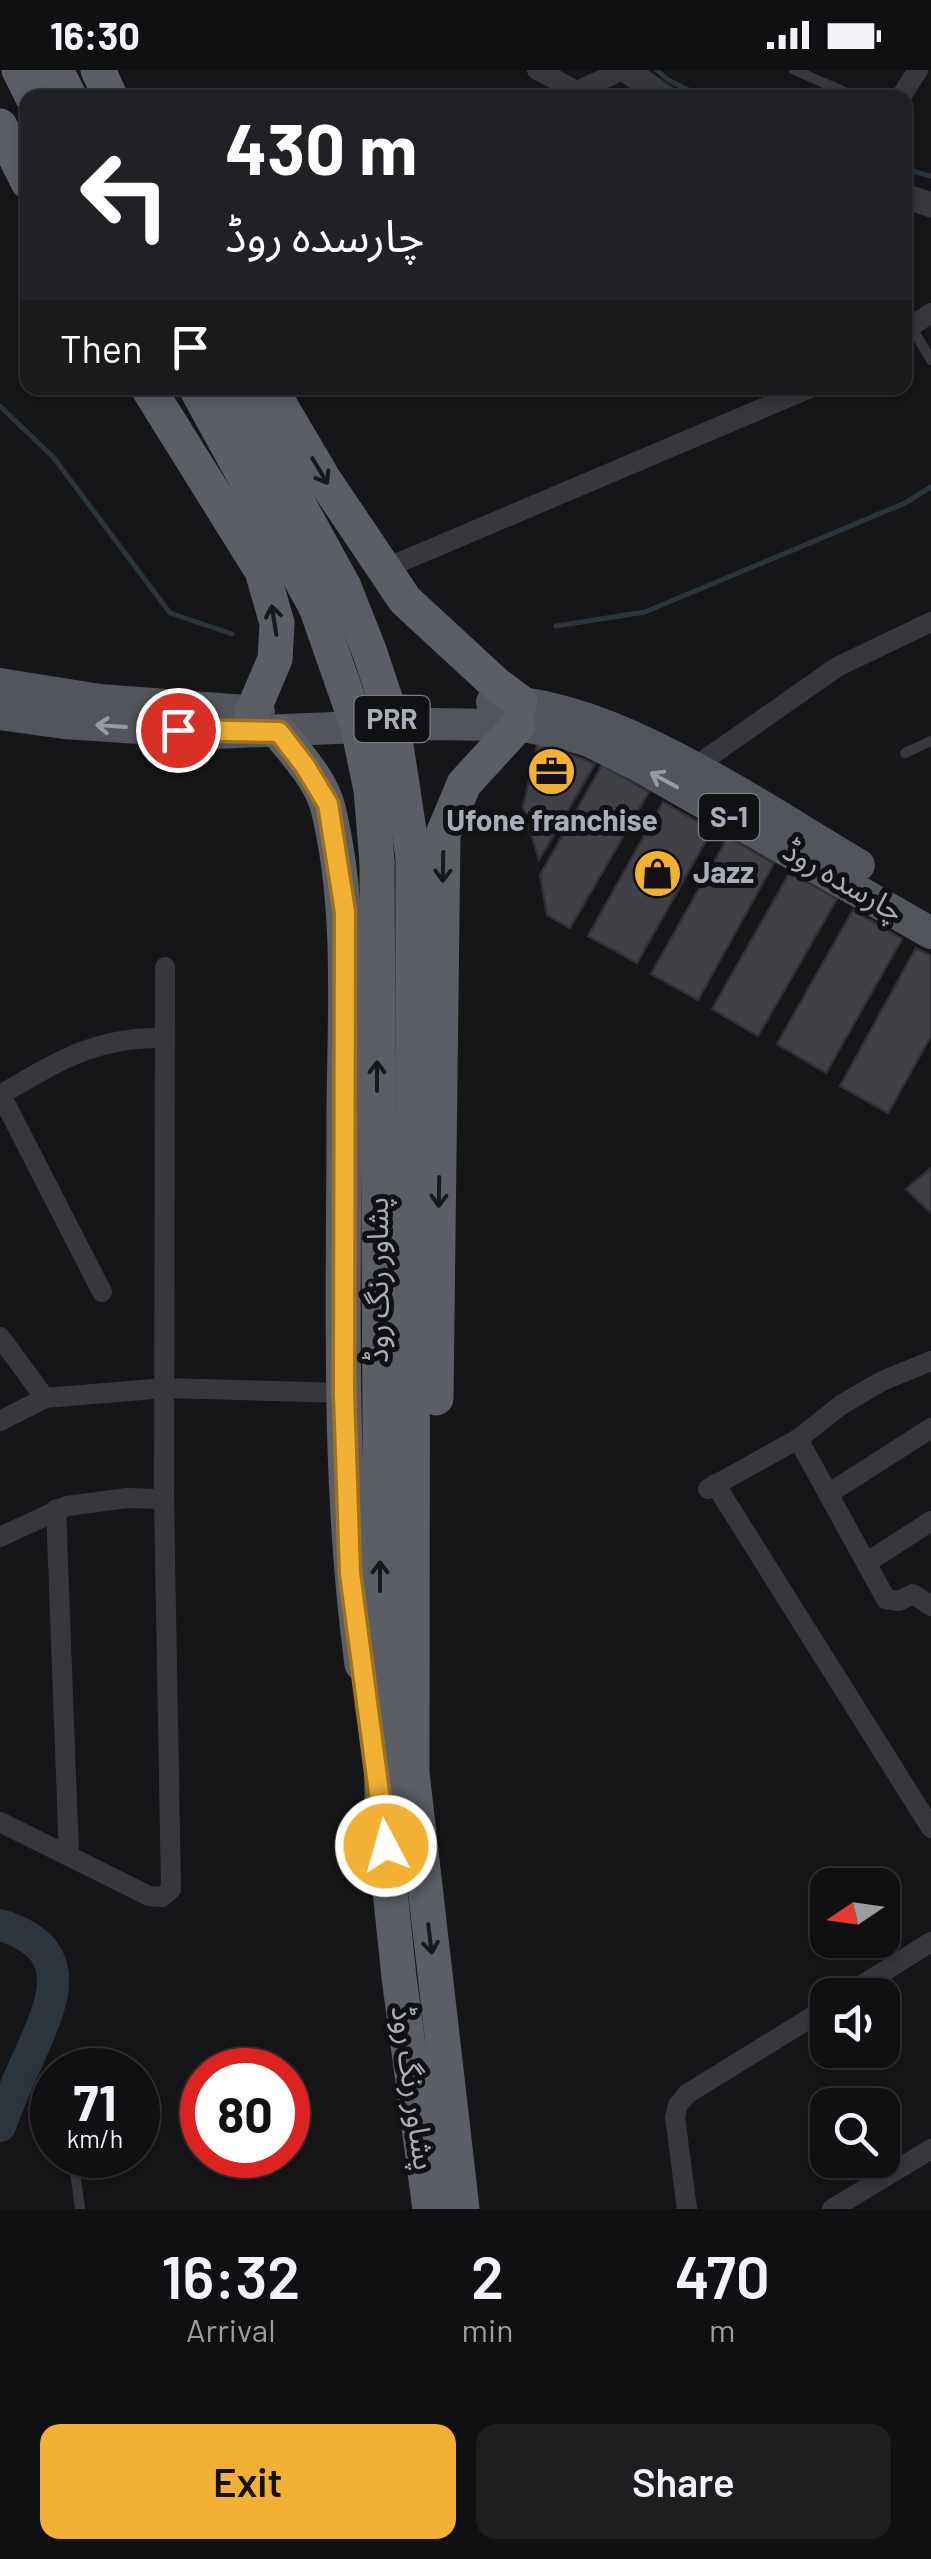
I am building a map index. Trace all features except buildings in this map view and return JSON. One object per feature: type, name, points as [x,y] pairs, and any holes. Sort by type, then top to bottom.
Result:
[{"type":"highway","points":[[0,126],[20,166]]},
{"type":"highway","points":[[152,395],[262,571],[277,623],[265,722],[305,766],[328,804],[345,912],[344,1393],[350,1573],[382,1814]]},
{"type":"highway","name":"پشاور رنگ روڈ","points":[[200,395],[370,653],[392,719],[413,858],[412,1773],[462,2209]]},
{"type":"highway","name":"پشاور رنگ روڈ","points":[[238,395],[330,597],[370,790],[377,862],[382,1814],[398,1977],[430,2209]]},
{"type":"highway","points":[[274,395],[323,478],[404,600],[497,685],[519,713],[464,784],[443,834],[432,1665],[412,1773]]},
{"type":"main road","name":"چارسدہ روڈ","points":[[0,684],[265,722],[432,724],[519,713],[593,721],[693,768],[931,907]]},
{"type":"main road","name":"چارسدہ روڈ","points":[[519,713],[620,756],[931,932]]},
{"type":"main road","name":"چارسدہ روڈ","points":[[0,714],[215,733],[265,722]]},
{"type":"street","points":[[537,70],[568,90]]},
{"type":"street","points":[[582,90],[625,70],[654,90]]},
{"type":"street","points":[[384,569],[794,395]]},
{"type":"street","points":[[693,768],[837,666],[931,622]]},
{"type":"street","points":[[0,1822],[149,1896],[162,1896],[172,1889],[164,1500],[166,966]]},
{"type":"street","points":[[102,1292],[0,1095],[64,1058],[128,1037],[164,1038]]},
{"type":"street","points":[[0,1336],[45,1398]]},
{"type":"street","points":[[931,1360],[882,1381],[841,1405],[798,1439],[711,1487],[931,1828]]},
{"type":"street","points":[[0,1420],[45,1398],[166,1388],[344,1393]]},
{"type":"street","points":[[828,1494],[931,1428]]},
{"type":"street","points":[[798,1439],[886,1599],[898,1601],[914,1594],[931,1606]]},
{"type":"street","points":[[0,1537],[56,1509],[127,1498],[164,1500]]},
{"type":"street","points":[[56,1509],[68,1855]]},
{"type":"street","points":[[866,1562],[931,1521]]},
{"type":"street","points":[[873,1978],[931,1942]]},
{"type":"street","points":[[687,2209],[676,2118],[678,2105],[687,2094],[810,2017]]},
{"type":"street","points":[[832,2209],[931,2149]]},
{"type":"lane","points":[[794,70],[840,90]]},
{"type":"lane","points":[[912,334],[931,360]]},
{"type":"lane","points":[[906,754],[931,740]]},
{"type":"lane","points":[[76,2178],[80,2209]]},
{"type":"waterway","points":[[657,70],[689,90]]},
{"type":"waterway","points":[[912,171],[931,176]]},
{"type":"waterway","points":[[0,406],[54,458],[170,613],[232,634]]},
{"type":"waterway","points":[[556,626],[645,612],[905,503],[931,487]]},
{"type":"waterway","points":[[0,1925],[40,1947],[50,1961],[53,1977],[47,2013],[0,2126]]},
{"type":"place","name":"Ufone franchise","points":[[552,772]]},
{"type":"place","name":"Jazz","points":[[658,873]]},
{"type":"route","points":[[178,730],[279,732],[328,804],[345,912],[344,1393],[350,1573],[386,1846]]}]
